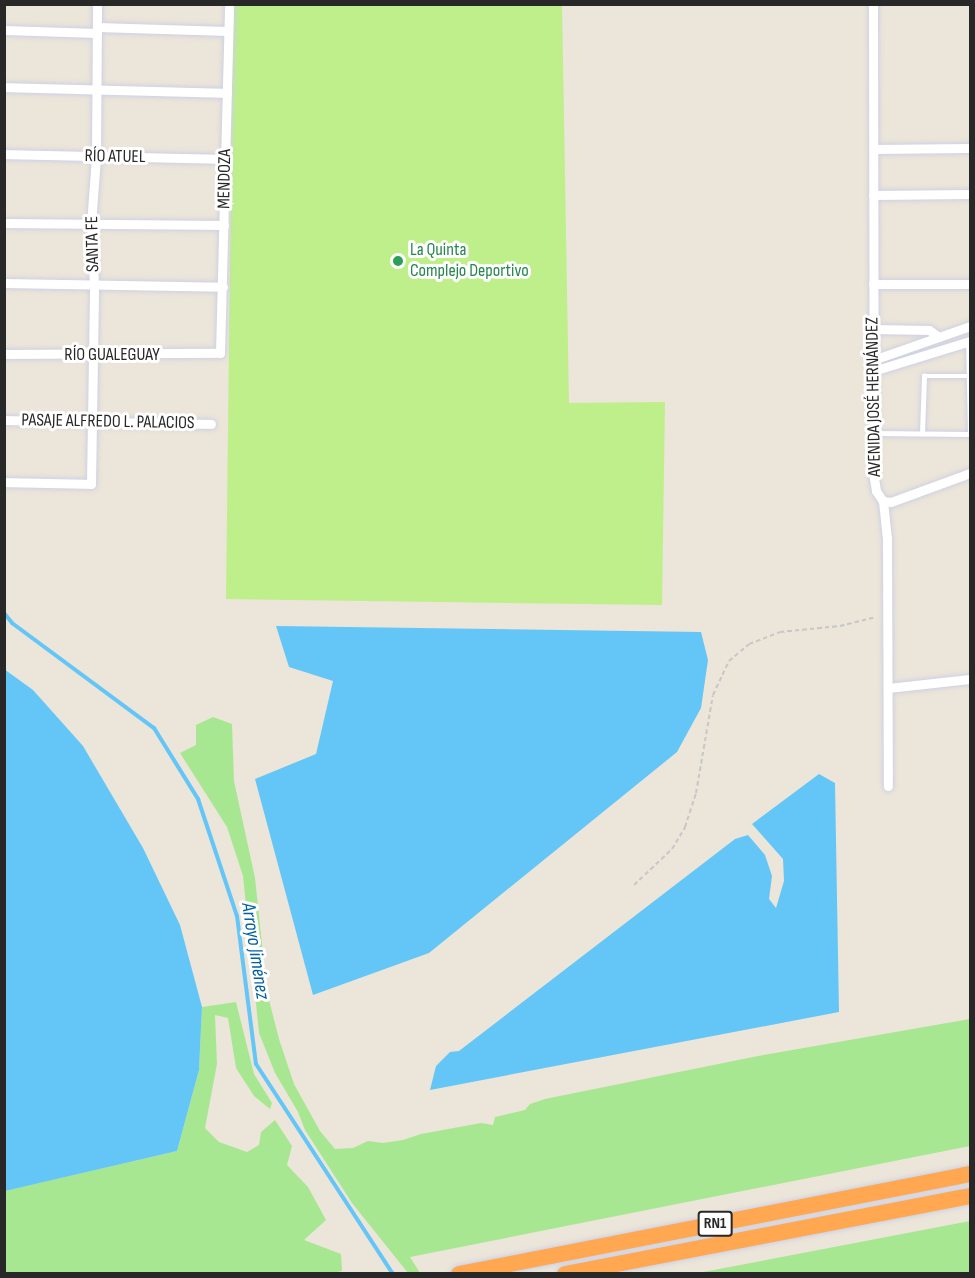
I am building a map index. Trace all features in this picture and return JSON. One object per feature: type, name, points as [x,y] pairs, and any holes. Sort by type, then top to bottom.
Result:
[{"type":"highway","name":"RN1","points":[[459,1274],[970,1174]]},
{"type":"highway","name":"RN1","points":[[566,1274],[970,1196]]},
{"type":"street","name":"SANTA FE","points":[[4,482],[91,484],[94,285],[91,225],[96,157],[98,4]]},
{"type":"street","name":"MENDOZA","points":[[220,353],[228,4]]},
{"type":"street","name":"AVENIDA JOSÉ HERNÁNDEZ","points":[[873,4],[873,433],[874,478],[876,491],[883,501],[887,537],[888,786]]},
{"type":"street","points":[[4,30],[228,31]]},
{"type":"street","points":[[4,87],[97,87],[227,93]]},
{"type":"street","points":[[874,149],[970,148]]},
{"type":"street","name":"RÍO ATUEL","points":[[4,154],[225,159]]},
{"type":"street","points":[[873,195],[970,194]]},
{"type":"street","points":[[4,223],[224,225]]},
{"type":"street","points":[[4,283],[223,286]]},
{"type":"street","points":[[873,285],[970,284]]},
{"type":"street","points":[[873,360],[970,326]]},
{"type":"street","points":[[873,329],[929,330],[939,337]]},
{"type":"street","points":[[873,371],[969,341]]},
{"type":"street","name":"RÍO GUALEGUAY","points":[[4,354],[93,356],[220,353]]},
{"type":"street","name":"PASAJE ALFREDO L. PALACIOS","points":[[4,420],[211,424]]},
{"type":"street","points":[[883,501],[891,502],[970,473]]},
{"type":"street","points":[[888,688],[970,679]]},
{"type":"lane","points":[[873,433],[970,434],[969,341]]},
{"type":"lane","points":[[922,434],[924,376],[969,376]]},
{"type":"path","points":[[634,885],[672,849],[685,827],[696,793],[713,695],[729,661],[749,644],[772,634],[840,626],[887,612]]},
{"type":"green space","name":"La Quinta Complejo Deportivo","points":[[233,5],[562,5],[569,403],[665,402],[662,605],[226,599]]},
{"type":"green space","points":[[213,717],[232,724],[234,781],[255,878],[267,992],[279,1039],[294,1084],[320,1131],[335,1149],[353,1148],[368,1141],[383,1143],[403,1140],[421,1134],[481,1123],[493,1125],[495,1117],[525,1110],[530,1104],[545,1099],[758,1056],[970,1019],[970,1146],[410,1257],[420,1273],[408,1273],[352,1203],[305,1130],[298,1112],[275,1073],[259,1033],[243,876],[227,827],[180,753],[196,745],[196,725]]},
{"type":"green space","points":[[236,1002],[254,1074],[272,1103],[270,1109],[254,1096],[236,1068],[228,1018],[215,1015],[217,1064],[205,1128],[219,1142],[247,1152],[259,1145],[261,1132],[275,1120],[292,1146],[287,1165],[308,1187],[326,1220],[304,1240],[341,1254],[342,1271],[328,1274],[5,1273],[4,1191],[177,1151],[199,1070],[202,1007]]},
{"type":"green space","points":[[970,1221],[970,1273],[698,1273]]},
{"type":"water","points":[[276,626],[701,632],[708,660],[701,708],[677,752],[429,953],[313,995],[255,779],[316,754],[333,681],[289,667]]},
{"type":"water","points":[[4,669],[33,690],[83,746],[143,848],[180,925],[202,1007],[199,1070],[177,1151],[5,1191]]},
{"type":"water","points":[[819,774],[835,783],[839,1012],[430,1090],[436,1066],[450,1052],[459,1051],[735,839],[748,835],[765,855],[772,876],[769,899],[776,908],[784,881],[783,859],[752,824]]},
{"type":"waterway","name":"Arroyo Jiménez","points":[[4,613],[12,623],[154,728],[198,799],[237,916],[256,1064],[393,1274]]},
{"type":"place","name":"La Quinta Complejo Deportivo","points":[[398,261]]}]
